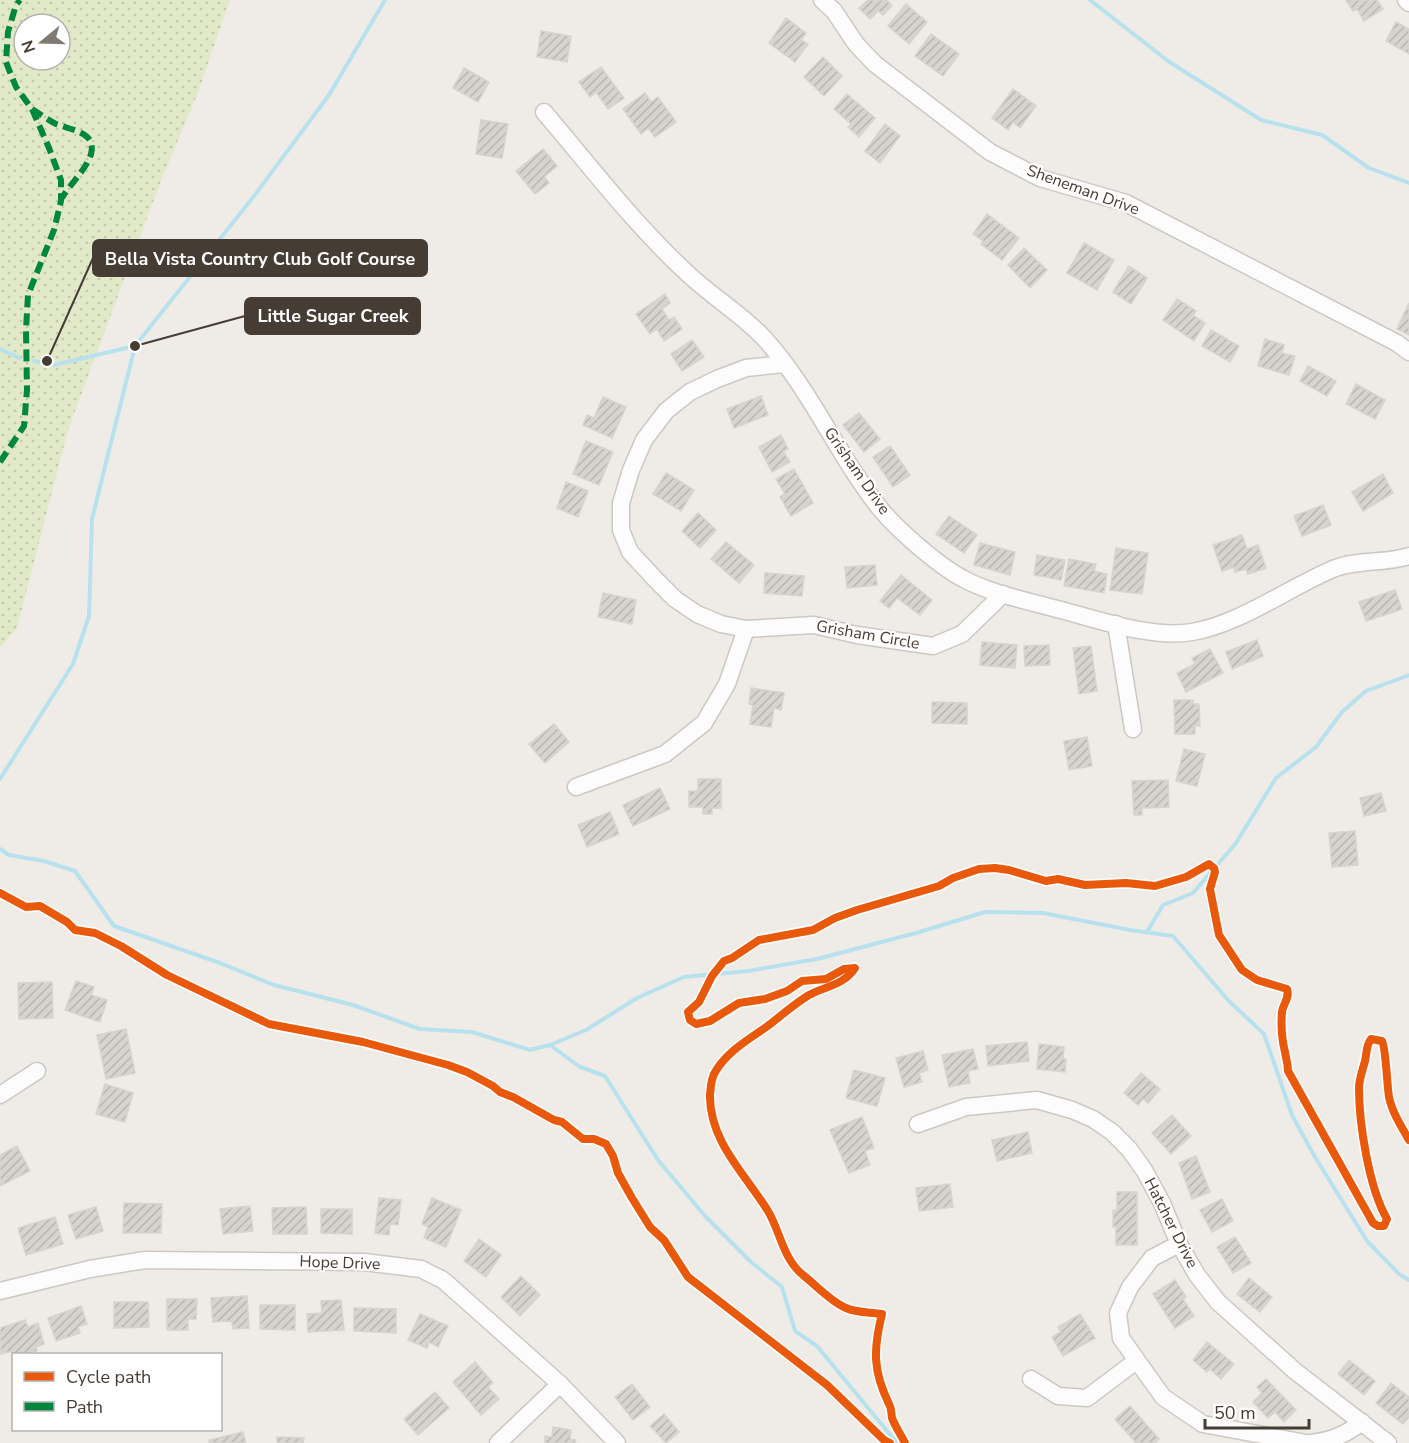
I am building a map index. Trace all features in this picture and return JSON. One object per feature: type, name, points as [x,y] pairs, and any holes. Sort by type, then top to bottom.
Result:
[{"type":"street","name":"Sheneman Drive","points":[[822,0],[834,11],[856,44],[875,64],[990,152],[1040,177],[1126,203],[1409,352]]},
{"type":"street","points":[[1406,0],[1409,3]]},
{"type":"street","name":"Grisham Drive","points":[[544,112],[643,229],[689,275],[763,337],[784,364],[883,512],[941,564],[963,578],[1003,594],[1116,624],[1163,633],[1190,633],[1217,626],[1336,568],[1396,560],[1409,556]]},
{"type":"street","name":"Grisham Circle","points":[[784,364],[746,368],[690,392],[666,411],[645,440],[631,470],[621,503],[621,530],[630,552],[655,579],[697,614],[720,624],[746,629],[814,625],[857,635],[933,646],[962,634],[1003,594]]},
{"type":"street","points":[[1116,624],[1133,729]]},
{"type":"street","points":[[576,788],[665,754],[704,723],[727,684],[746,629]]},
{"type":"street","points":[[0,1095],[37,1071]]},
{"type":"street","name":"Hatcher Drive","points":[[918,1124],[966,1107],[1037,1100],[1072,1110],[1112,1132],[1129,1149],[1144,1170],[1162,1203],[1179,1244],[1197,1275],[1218,1302],[1295,1371],[1388,1443]]},
{"type":"street","points":[[1179,1244],[1152,1258],[1130,1287],[1118,1313],[1121,1338],[1163,1397],[1203,1424],[1308,1443],[1327,1441],[1346,1434],[1362,1422]]},
{"type":"street","name":"Hope Drive","points":[[0,1292],[90,1269],[145,1260],[364,1262],[421,1269],[443,1280],[560,1384],[617,1443]]},
{"type":"street","points":[[1031,1379],[1058,1396],[1087,1398],[1136,1360]]},
{"type":"street","points":[[498,1443],[560,1384]]},
{"type":"green space","points":[[0,0],[230,0],[197,95],[162,178],[68,430],[17,628],[0,648]]},
{"type":"building","points":[[868,0],[887,0],[892,6],[883,15],[878,11],[870,19],[859,8]]},
{"type":"building","points":[[1346,0],[1377,0],[1383,9],[1364,21],[1357,9],[1353,11]]},
{"type":"building","points":[[906,4],[927,22],[909,44],[888,26]]},
{"type":"building","points":[[786,18],[806,33],[801,40],[808,44],[795,62],[769,43]]},
{"type":"building","points":[[1396,22],[1409,29],[1409,54],[1386,41]]},
{"type":"building","points":[[541,31],[571,36],[567,62],[537,57]]},
{"type":"building","points":[[931,34],[959,54],[943,76],[915,56]]},
{"type":"building","points":[[823,57],[842,76],[824,96],[804,77]]},
{"type":"building","points":[[601,67],[624,98],[608,109],[596,92],[590,97],[579,82]]},
{"type":"building","points":[[464,68],[489,82],[478,102],[453,88]]},
{"type":"building","points":[[1013,89],[1036,106],[1020,128],[1013,122],[1008,130],[992,118]]},
{"type":"building","points":[[645,93],[651,102],[658,97],[676,122],[655,137],[648,128],[641,134],[623,109]]},
{"type":"building","points":[[847,94],[875,118],[859,137],[848,127],[851,124],[834,109]]},
{"type":"building","points":[[481,120],[508,124],[502,158],[476,154]]},
{"type":"building","points":[[885,124],[900,136],[880,163],[865,151]]},
{"type":"building","points":[[543,149],[557,166],[544,177],[549,183],[535,194],[516,171]]},
{"type":"building","points":[[987,214],[1019,238],[1002,260],[981,244],[983,241],[973,234]]},
{"type":"building","points":[[1084,243],[1114,260],[1097,290],[1067,273]]},
{"type":"building","points":[[1024,248],[1047,270],[1030,288],[1008,265]]},
{"type":"building","points":[[1129,266],[1147,278],[1131,304],[1113,292]]},
{"type":"building","points":[[665,294],[670,303],[662,309],[669,320],[674,317],[682,329],[664,341],[657,329],[650,334],[636,314]]},
{"type":"building","points":[[1177,299],[1196,311],[1193,315],[1205,323],[1194,341],[1163,320]]},
{"type":"building","points":[[1409,303],[1409,335],[1397,329]]},
{"type":"building","points":[[1211,330],[1239,346],[1230,362],[1202,346]]},
{"type":"building","points":[[1265,339],[1284,345],[1282,353],[1295,356],[1289,375],[1258,366]]},
{"type":"building","points":[[692,340],[704,357],[682,371],[671,354]]},
{"type":"building","points":[[1308,366],[1336,381],[1327,396],[1300,381]]},
{"type":"building","points":[[1356,384],[1385,400],[1375,419],[1346,404]]},
{"type":"building","points":[[761,396],[768,415],[734,428],[727,409]]},
{"type":"building","points":[[603,397],[626,407],[612,438],[583,425],[587,415],[594,418]]},
{"type":"building","points":[[859,413],[880,439],[864,452],[843,425]]},
{"type":"building","points":[[781,435],[788,449],[783,451],[790,462],[772,472],[759,447]]},
{"type":"building","points":[[586,441],[613,452],[599,485],[573,474]]},
{"type":"building","points":[[890,446],[910,475],[893,487],[873,457]]},
{"type":"building","points":[[794,469],[813,503],[791,516],[780,497],[785,494],[776,479]]},
{"type":"building","points":[[666,473],[694,490],[681,511],[653,494]]},
{"type":"building","points":[[1383,474],[1393,493],[1363,511],[1352,492]]},
{"type":"building","points":[[566,482],[588,491],[578,517],[557,508]]},
{"type":"building","points":[[1323,505],[1331,525],[1302,536],[1294,516]]},
{"type":"building","points":[[698,513],[716,530],[700,548],[682,531]]},
{"type":"building","points":[[949,516],[977,535],[964,553],[936,534]]},
{"type":"building","points":[[1242,535],[1247,549],[1258,545],[1266,568],[1248,574],[1246,569],[1235,572],[1234,567],[1222,571],[1213,545]]},
{"type":"building","points":[[726,542],[754,565],[739,583],[711,559]]},
{"type":"building","points":[[980,543],[1015,552],[1010,575],[974,565]]},
{"type":"building","points":[[1116,548],[1148,553],[1142,594],[1110,590]]},
{"type":"building","points":[[1037,555],[1065,560],[1061,580],[1034,575]]},
{"type":"building","points":[[1069,559],[1096,564],[1094,571],[1107,574],[1104,593],[1064,586]]},
{"type":"building","points":[[875,565],[877,585],[847,588],[845,567]]},
{"type":"building","points":[[765,573],[804,576],[802,596],[764,593]]},
{"type":"building","points":[[901,575],[932,600],[920,615],[897,598],[889,608],[880,601]]},
{"type":"building","points":[[1395,590],[1402,609],[1366,621],[1359,602]]},
{"type":"building","points":[[603,593],[636,600],[632,624],[598,617]]},
{"type":"building","points":[[1257,640],[1263,656],[1232,669],[1226,652]]},
{"type":"building","points":[[982,642],[1017,645],[1015,668],[980,665]]},
{"type":"building","points":[[1049,645],[1050,665],[1025,666],[1024,646]]},
{"type":"building","points":[[1091,646],[1097,691],[1079,694],[1073,648]]},
{"type":"building","points":[[1210,649],[1223,673],[1186,692],[1177,673],[1195,664],[1192,658]]},
{"type":"building","points":[[751,688],[784,693],[781,710],[774,708],[771,727],[750,724],[753,705],[749,704]]},
{"type":"building","points":[[1174,700],[1193,700],[1193,704],[1199,704],[1200,726],[1195,726],[1195,734],[1175,734]]},
{"type":"building","points":[[932,702],[967,703],[967,724],[932,723]]},
{"type":"building","points":[[554,724],[569,742],[545,763],[529,744]]},
{"type":"building","points":[[1087,737],[1092,766],[1069,770],[1064,741]]},
{"type":"building","points":[[1184,749],[1205,754],[1197,786],[1176,781]]},
{"type":"building","points":[[698,779],[721,779],[721,808],[712,808],[712,814],[703,814],[703,807],[689,807],[689,791],[698,791]]},
{"type":"building","points":[[1168,780],[1169,807],[1142,808],[1142,815],[1134,815],[1132,781]]},
{"type":"building","points":[[660,788],[670,809],[633,826],[623,805]]},
{"type":"building","points":[[1381,793],[1386,811],[1364,816],[1360,798]]},
{"type":"building","points":[[610,812],[619,834],[587,847],[578,825]]},
{"type":"building","points":[[1355,831],[1358,865],[1332,867],[1329,833]]},
{"type":"building","points":[[76,981],[94,987],[91,995],[107,1000],[100,1022],[65,1010]]},
{"type":"building","points":[[52,982],[53,1018],[19,1019],[18,983]]},
{"type":"building","points":[[126,1029],[135,1073],[106,1079],[97,1035]]},
{"type":"building","points":[[1027,1042],[1029,1061],[988,1066],[986,1046]]},
{"type":"building","points":[[1039,1044],[1064,1047],[1065,1072],[1037,1069]]},
{"type":"building","points":[[973,1049],[978,1069],[968,1071],[970,1083],[949,1087],[942,1055]]},
{"type":"building","points":[[923,1051],[928,1070],[919,1073],[922,1082],[904,1087],[896,1058]]},
{"type":"building","points":[[854,1070],[885,1078],[877,1106],[846,1098]]},
{"type":"building","points":[[1141,1073],[1160,1089],[1148,1103],[1143,1099],[1138,1105],[1124,1093]]},
{"type":"building","points":[[105,1084],[133,1093],[125,1122],[96,1114]]},
{"type":"building","points":[[1172,1115],[1191,1136],[1171,1154],[1152,1133]]},
{"type":"building","points":[[862,1117],[874,1148],[865,1151],[870,1165],[849,1173],[830,1130]]},
{"type":"building","points":[[1028,1132],[1032,1153],[997,1161],[992,1140]]},
{"type":"building","points":[[17,1146],[30,1171],[0,1186],[0,1155]]},
{"type":"building","points":[[1196,1156],[1210,1192],[1192,1199],[1179,1163]]},
{"type":"building","points":[[950,1184],[953,1207],[919,1211],[916,1188]]},
{"type":"building","points":[[1117,1192],[1137,1192],[1137,1245],[1116,1245],[1113,1210],[1117,1210]]},
{"type":"building","points":[[379,1198],[401,1200],[398,1225],[390,1224],[389,1235],[375,1233]]},
{"type":"building","points":[[432,1198],[461,1210],[446,1247],[424,1238],[428,1227],[422,1224]]},
{"type":"building","points":[[1222,1199],[1233,1221],[1212,1232],[1200,1210]]},
{"type":"building","points":[[124,1203],[162,1204],[161,1233],[123,1233]]},
{"type":"building","points":[[250,1206],[253,1231],[223,1234],[220,1209]]},
{"type":"building","points":[[96,1207],[103,1231],[76,1239],[68,1215]]},
{"type":"building","points":[[306,1207],[307,1234],[273,1234],[272,1208]]},
{"type":"building","points":[[321,1209],[352,1209],[352,1234],[321,1233]]},
{"type":"building","points":[[55,1217],[63,1244],[26,1255],[18,1228]]},
{"type":"building","points":[[1235,1237],[1251,1263],[1233,1273],[1217,1247]]},
{"type":"building","points":[[479,1239],[501,1255],[486,1277],[464,1261]]},
{"type":"building","points":[[521,1276],[540,1295],[520,1316],[501,1297]]},
{"type":"building","points":[[1249,1278],[1272,1297],[1260,1312],[1237,1294]]},
{"type":"building","points":[[1175,1280],[1194,1316],[1175,1328],[1153,1294]]},
{"type":"building","points":[[247,1296],[249,1328],[233,1329],[232,1321],[213,1322],[211,1298]]},
{"type":"building","points":[[167,1299],[197,1299],[196,1319],[188,1319],[188,1330],[167,1330]]},
{"type":"building","points":[[341,1300],[344,1330],[308,1332],[307,1314],[322,1313],[321,1301]]},
{"type":"building","points":[[114,1302],[148,1302],[149,1327],[114,1328]]},
{"type":"building","points":[[260,1305],[295,1305],[295,1330],[260,1329]]},
{"type":"building","points":[[81,1306],[87,1324],[78,1327],[80,1333],[56,1341],[48,1318]]},
{"type":"building","points":[[354,1308],[396,1309],[396,1333],[354,1331]]},
{"type":"building","points":[[420,1314],[448,1326],[438,1347],[429,1342],[427,1348],[408,1340]]},
{"type":"building","points":[[1080,1314],[1095,1338],[1063,1356],[1052,1337],[1061,1332],[1058,1327]]},
{"type":"building","points":[[25,1320],[28,1327],[38,1323],[44,1344],[36,1347],[37,1351],[30,1353],[13,1353],[12,1351],[1,1354],[0,1328]]},
{"type":"building","points":[[1207,1342],[1234,1364],[1221,1379],[1210,1369],[1207,1372],[1193,1360]]},
{"type":"building","points":[[1349,1360],[1375,1381],[1364,1395],[1338,1374]]},
{"type":"building","points":[[475,1362],[493,1383],[488,1387],[499,1399],[481,1415],[453,1382]]},
{"type":"building","points":[[1266,1379],[1296,1410],[1284,1422],[1275,1412],[1268,1418],[1253,1402],[1262,1393],[1257,1387]]},
{"type":"building","points":[[1391,1383],[1409,1397],[1409,1417],[1403,1424],[1376,1403]]},
{"type":"building","points":[[632,1384],[650,1407],[633,1420],[615,1397]]},
{"type":"building","points":[[435,1392],[449,1408],[418,1435],[404,1419]]},
{"type":"building","points":[[1130,1406],[1159,1439],[1155,1443],[1136,1443],[1115,1419]]},
{"type":"building","points":[[664,1414],[679,1432],[666,1443],[650,1426]]},
{"type":"building","points":[[553,1427],[571,1430],[570,1439],[576,1440],[575,1443],[545,1443],[545,1436],[552,1437]]},
{"type":"building","points":[[243,1432],[246,1443],[209,1443],[209,1440]]},
{"type":"building","points":[[277,1437],[304,1438],[303,1443],[277,1443]]},
{"type":"waterway","points":[[0,779],[73,664],[89,616],[92,519],[135,346],[254,196],[329,95],[385,0]]},
{"type":"waterway","points":[[1090,0],[1168,61],[1261,120],[1322,135],[1369,168],[1409,183]]},
{"type":"waterway","points":[[34,361],[54,365],[135,346]]},
{"type":"waterway","points":[[0,349],[19,358]]},
{"type":"waterway","points":[[1147,932],[1163,905],[1193,893],[1236,843],[1276,778],[1316,747],[1342,712],[1366,691],[1409,675]]},
{"type":"waterway","points":[[0,849],[9,855],[44,861],[75,871],[114,926],[220,963],[274,985],[353,1005],[420,1029],[472,1032],[530,1050],[550,1045],[586,1030],[637,998],[684,977],[748,971],[817,959],[985,912],[1043,913],[1173,936],[1228,1000],[1264,1034],[1292,1115],[1315,1157],[1367,1241],[1399,1274],[1409,1280]]},
{"type":"waterway","points":[[550,1045],[580,1067],[605,1076],[658,1160],[705,1216],[751,1262],[782,1287],[795,1331],[817,1346],[897,1443]]},
{"type":"marked path","points":[[0,462],[24,426],[27,390],[28,295],[54,230],[61,201],[61,180],[49,148],[32,109],[16,87],[6,62],[8,32],[16,5],[20,0]]},
{"type":"marked path","points":[[32,109],[56,124],[87,136],[90,141],[92,147],[89,160],[62,198]]},
{"type":"cycle path","points":[[905,1443],[892,1418],[891,1408],[877,1371],[876,1350],[882,1314],[855,1311],[840,1305],[796,1268],[786,1253],[768,1211],[730,1157],[711,1112],[712,1078],[722,1062],[798,1002],[840,982],[855,968],[844,969],[826,979],[802,981],[787,991],[765,999],[739,1003],[710,1021],[696,1024],[690,1020],[688,1012],[699,1002],[712,976],[724,961],[759,940],[813,930],[835,918],[939,886],[953,878],[979,869],[1009,870],[1046,881],[1058,879],[1085,885],[1126,883],[1155,886],[1186,877],[1209,864],[1215,872],[1210,889],[1219,935],[1242,970],[1257,980],[1287,989],[1288,996],[1283,1009],[1282,1022],[1288,1071],[1373,1223],[1378,1226],[1384,1226],[1387,1219],[1370,1173],[1359,1103],[1360,1081],[1367,1046],[1371,1039],[1382,1041],[1390,1103],[1409,1140]]},
{"type":"cycle path","points":[[0,893],[26,907],[40,906],[67,922],[75,930],[95,933],[121,946],[167,975],[269,1024],[363,1042],[448,1065],[467,1072],[500,1092],[562,1122],[583,1139],[594,1139],[606,1144],[632,1198],[650,1227],[664,1240],[688,1277],[827,1385],[884,1440],[890,1443]]},
{"type":"place","name":"Little Sugar Creek","points":[[135,346]]},
{"type":"place","name":"Bella Vista Country Club Golf Course","points":[[47,361]]}]
